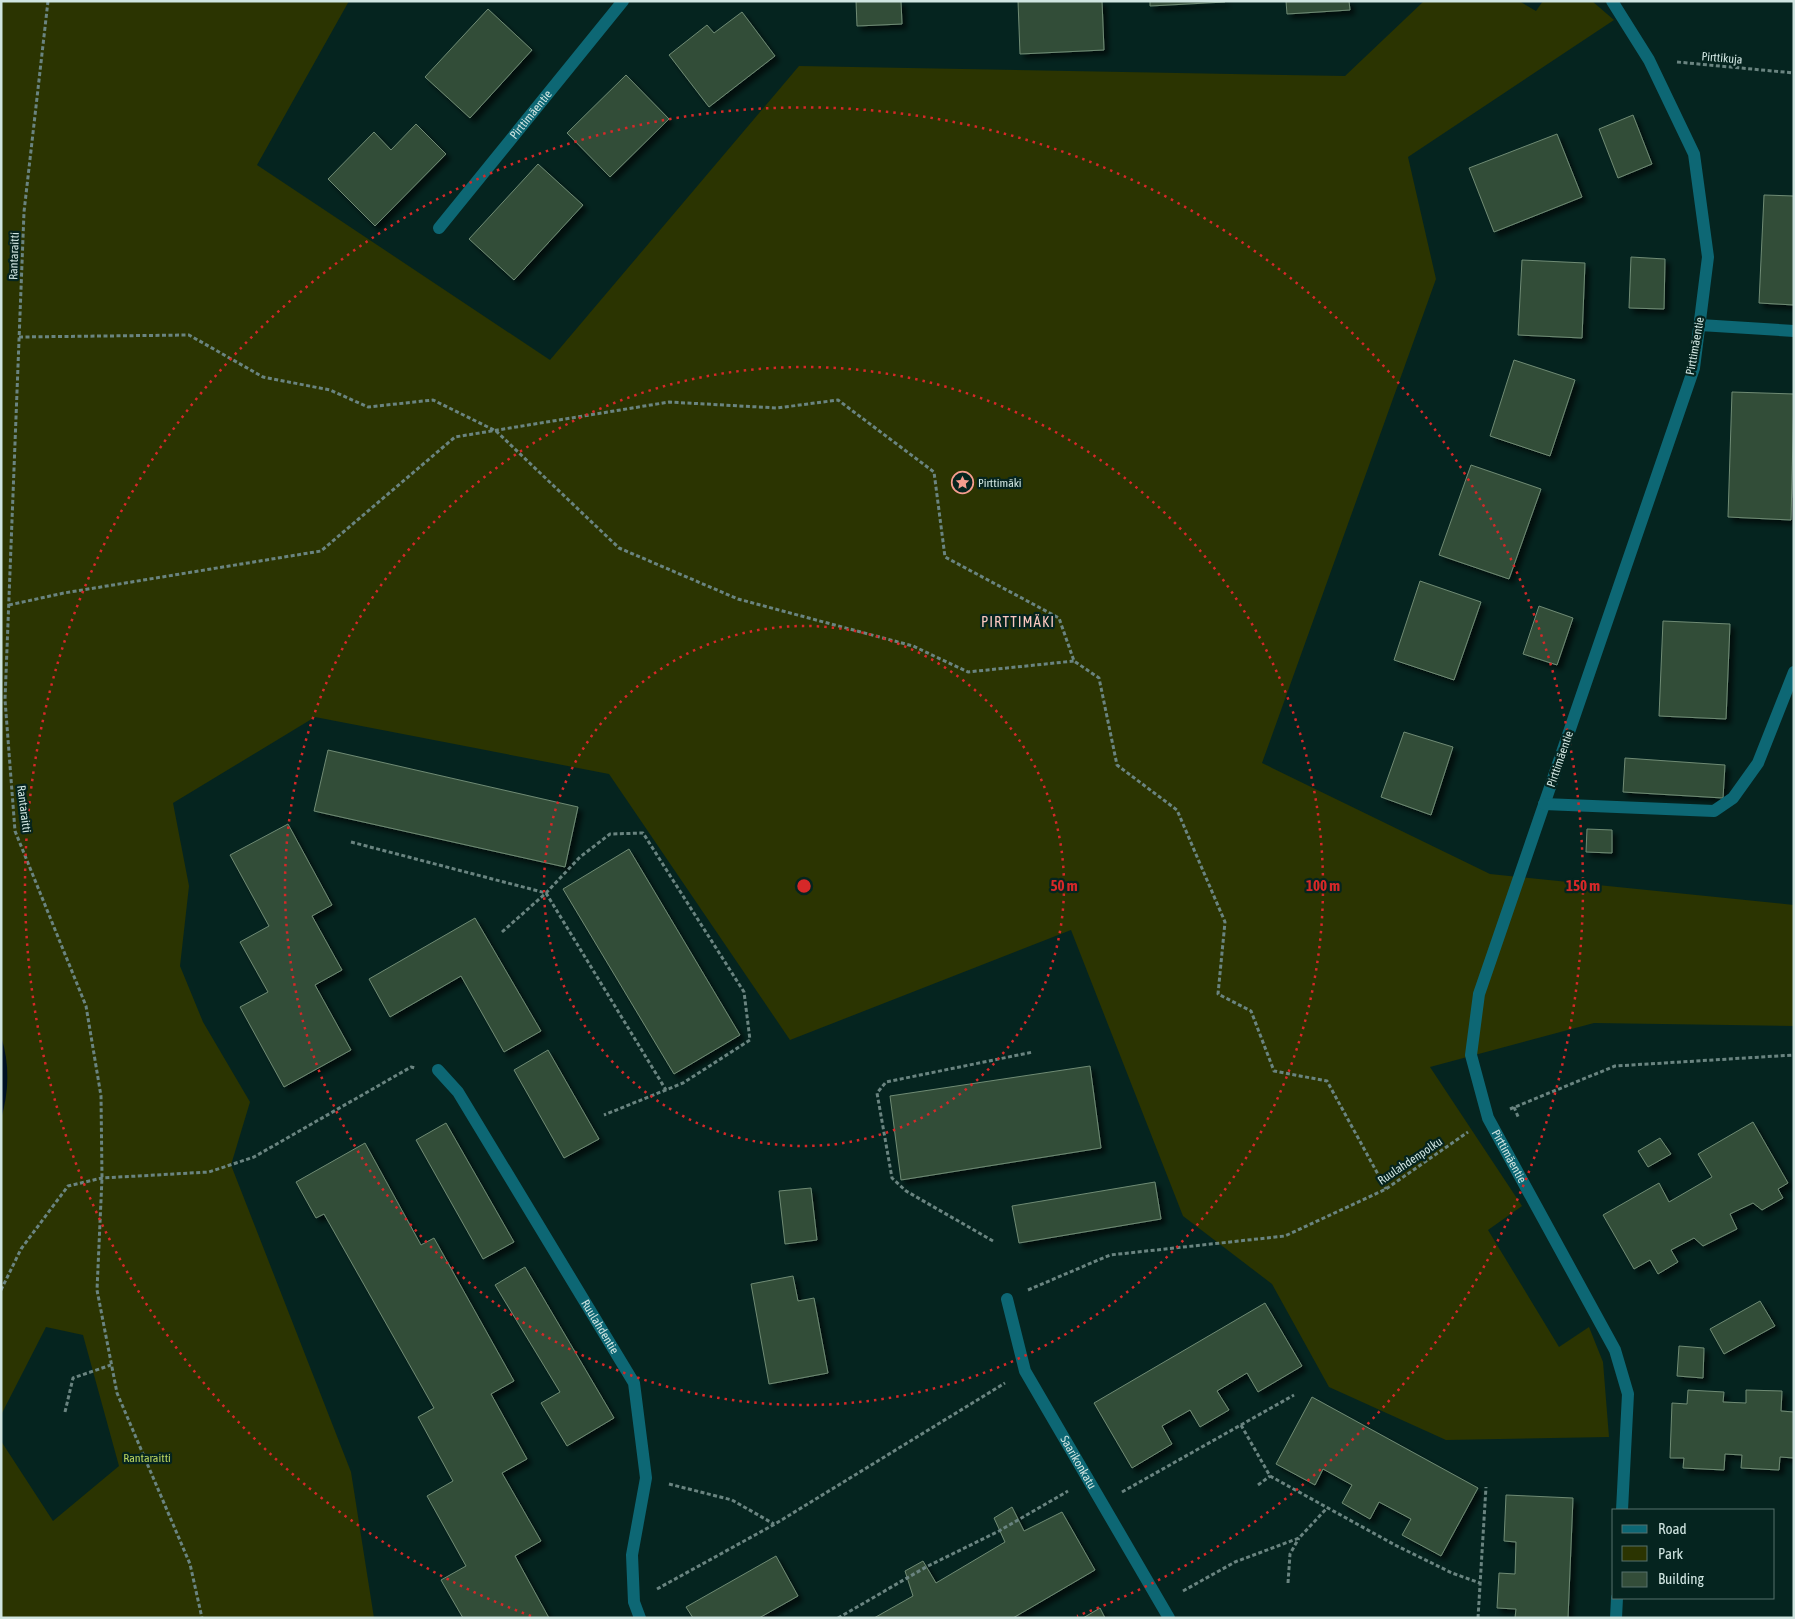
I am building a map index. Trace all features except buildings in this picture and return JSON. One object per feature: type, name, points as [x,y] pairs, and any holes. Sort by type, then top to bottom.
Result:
[{"type":"street","name":"Pirttimäentie","points":[[439,228],[623,1]]},
{"type":"street","name":"Pirttimäentie","points":[[1612,1],[1649,60],[1694,154],[1708,257],[1700,325],[1694,368],[1479,994],[1471,1055],[1488,1118],[1618,1357],[1628,1394],[1622,1509]]},
{"type":"street","points":[[1700,325],[1794,331]]},
{"type":"street","points":[[1544,804],[1714,811],[1733,798],[1758,763],[1794,672]]},
{"type":"street","name":"Ruulahdentie","points":[[438,1070],[458,1092],[634,1383],[646,1478],[632,1555],[634,1602],[640,1618]]},
{"type":"street","name":"Saarikonkatu","points":[[1007,1299],[1024,1371],[1170,1618]]},
{"type":"street","points":[[1616,1618],[1617,1599]]},
{"type":"path","name":"Rantaraitti","points":[[48,1],[24,212],[19,337],[5,700],[16,830],[86,1006],[101,1096],[102,1178],[97,1290],[117,1393],[190,1564],[202,1618]]},
{"type":"path","name":"Pirttikuja","points":[[1649,60],[1794,74]]},
{"type":"path","points":[[19,337],[189,334],[263,377],[330,390],[368,407],[433,400],[496,431],[619,548],[738,600],[913,646],[968,672],[1074,661]]},
{"type":"path","points":[[9,605],[321,551],[455,438],[669,402],[778,408],[838,400],[934,472],[945,557],[1059,618],[1074,661],[1099,678],[1117,765],[1177,810],[1225,922],[1218,994],[1251,1011],[1274,1070],[1327,1081],[1386,1189]]},
{"type":"path","points":[[502,932],[546,892],[580,857],[610,834],[643,833],[744,992],[750,1040],[683,1083],[604,1115]]},
{"type":"path","points":[[351,842],[546,892],[666,1090]]},
{"type":"path","points":[[993,1241],[906,1191],[892,1178],[877,1093],[886,1082],[1033,1052]]},
{"type":"path","name":"Ruulahdenpolku","points":[[1007,1299],[1110,1255],[1285,1236],[1386,1189],[1488,1118],[1615,1066],[1794,1055]]},
{"type":"path","points":[[1,1290],[20,1249],[68,1186],[102,1178],[209,1172],[254,1157],[411,1067],[438,1070]]},
{"type":"path","points":[[65,1412],[73,1378],[111,1365]]},
{"type":"path","points":[[634,1602],[775,1524],[1024,1371]]},
{"type":"path","points":[[1102,1503],[1294,1395]]},
{"type":"path","points":[[1242,1425],[1270,1476],[1395,1545],[1452,1573],[1480,1583]]},
{"type":"path","points":[[1258,1485],[1270,1476]]},
{"type":"path","points":[[646,1478],[732,1500],[775,1524]]},
{"type":"path","points":[[838,1618],[926,1567],[999,1531],[1088,1480]]},
{"type":"path","points":[[1478,1618],[1486,1488]]},
{"type":"path","points":[[1288,1583],[1290,1554],[1300,1538],[1326,1508]]},
{"type":"path","points":[[1162,1604],[1200,1580],[1235,1562],[1300,1538]]},
{"type":"green space","points":[[1,1],[349,1],[257,165],[550,360],[799,66],[1345,76],[1424,1],[1519,1],[1536,11],[1543,1],[1592,1],[1614,20],[1408,157],[1436,279],[1262,763],[1490,874],[1794,905],[1794,1026],[1594,1023],[1430,1067],[1522,1206],[1488,1230],[1559,1347],[1589,1327],[1603,1362],[1609,1437],[1446,1440],[1329,1387],[1272,1284],[1183,1216],[1071,930],[790,1040],[609,774],[315,717],[173,803],[189,886],[180,966],[203,1022],[250,1102],[231,1165],[351,1472],[374,1618],[1,1618],[1,1441],[53,1521],[119,1466],[83,1335],[46,1327],[1,1415]]},
{"type":"water","points":[[1,1036],[6,1057],[7,1088],[1,1119]]},
{"type":"place","name":"Pirttimäki","points":[[962,483]]},
{"type":"district","name":"PIRTTIMÄKI","points":[[1018,621]]}]
